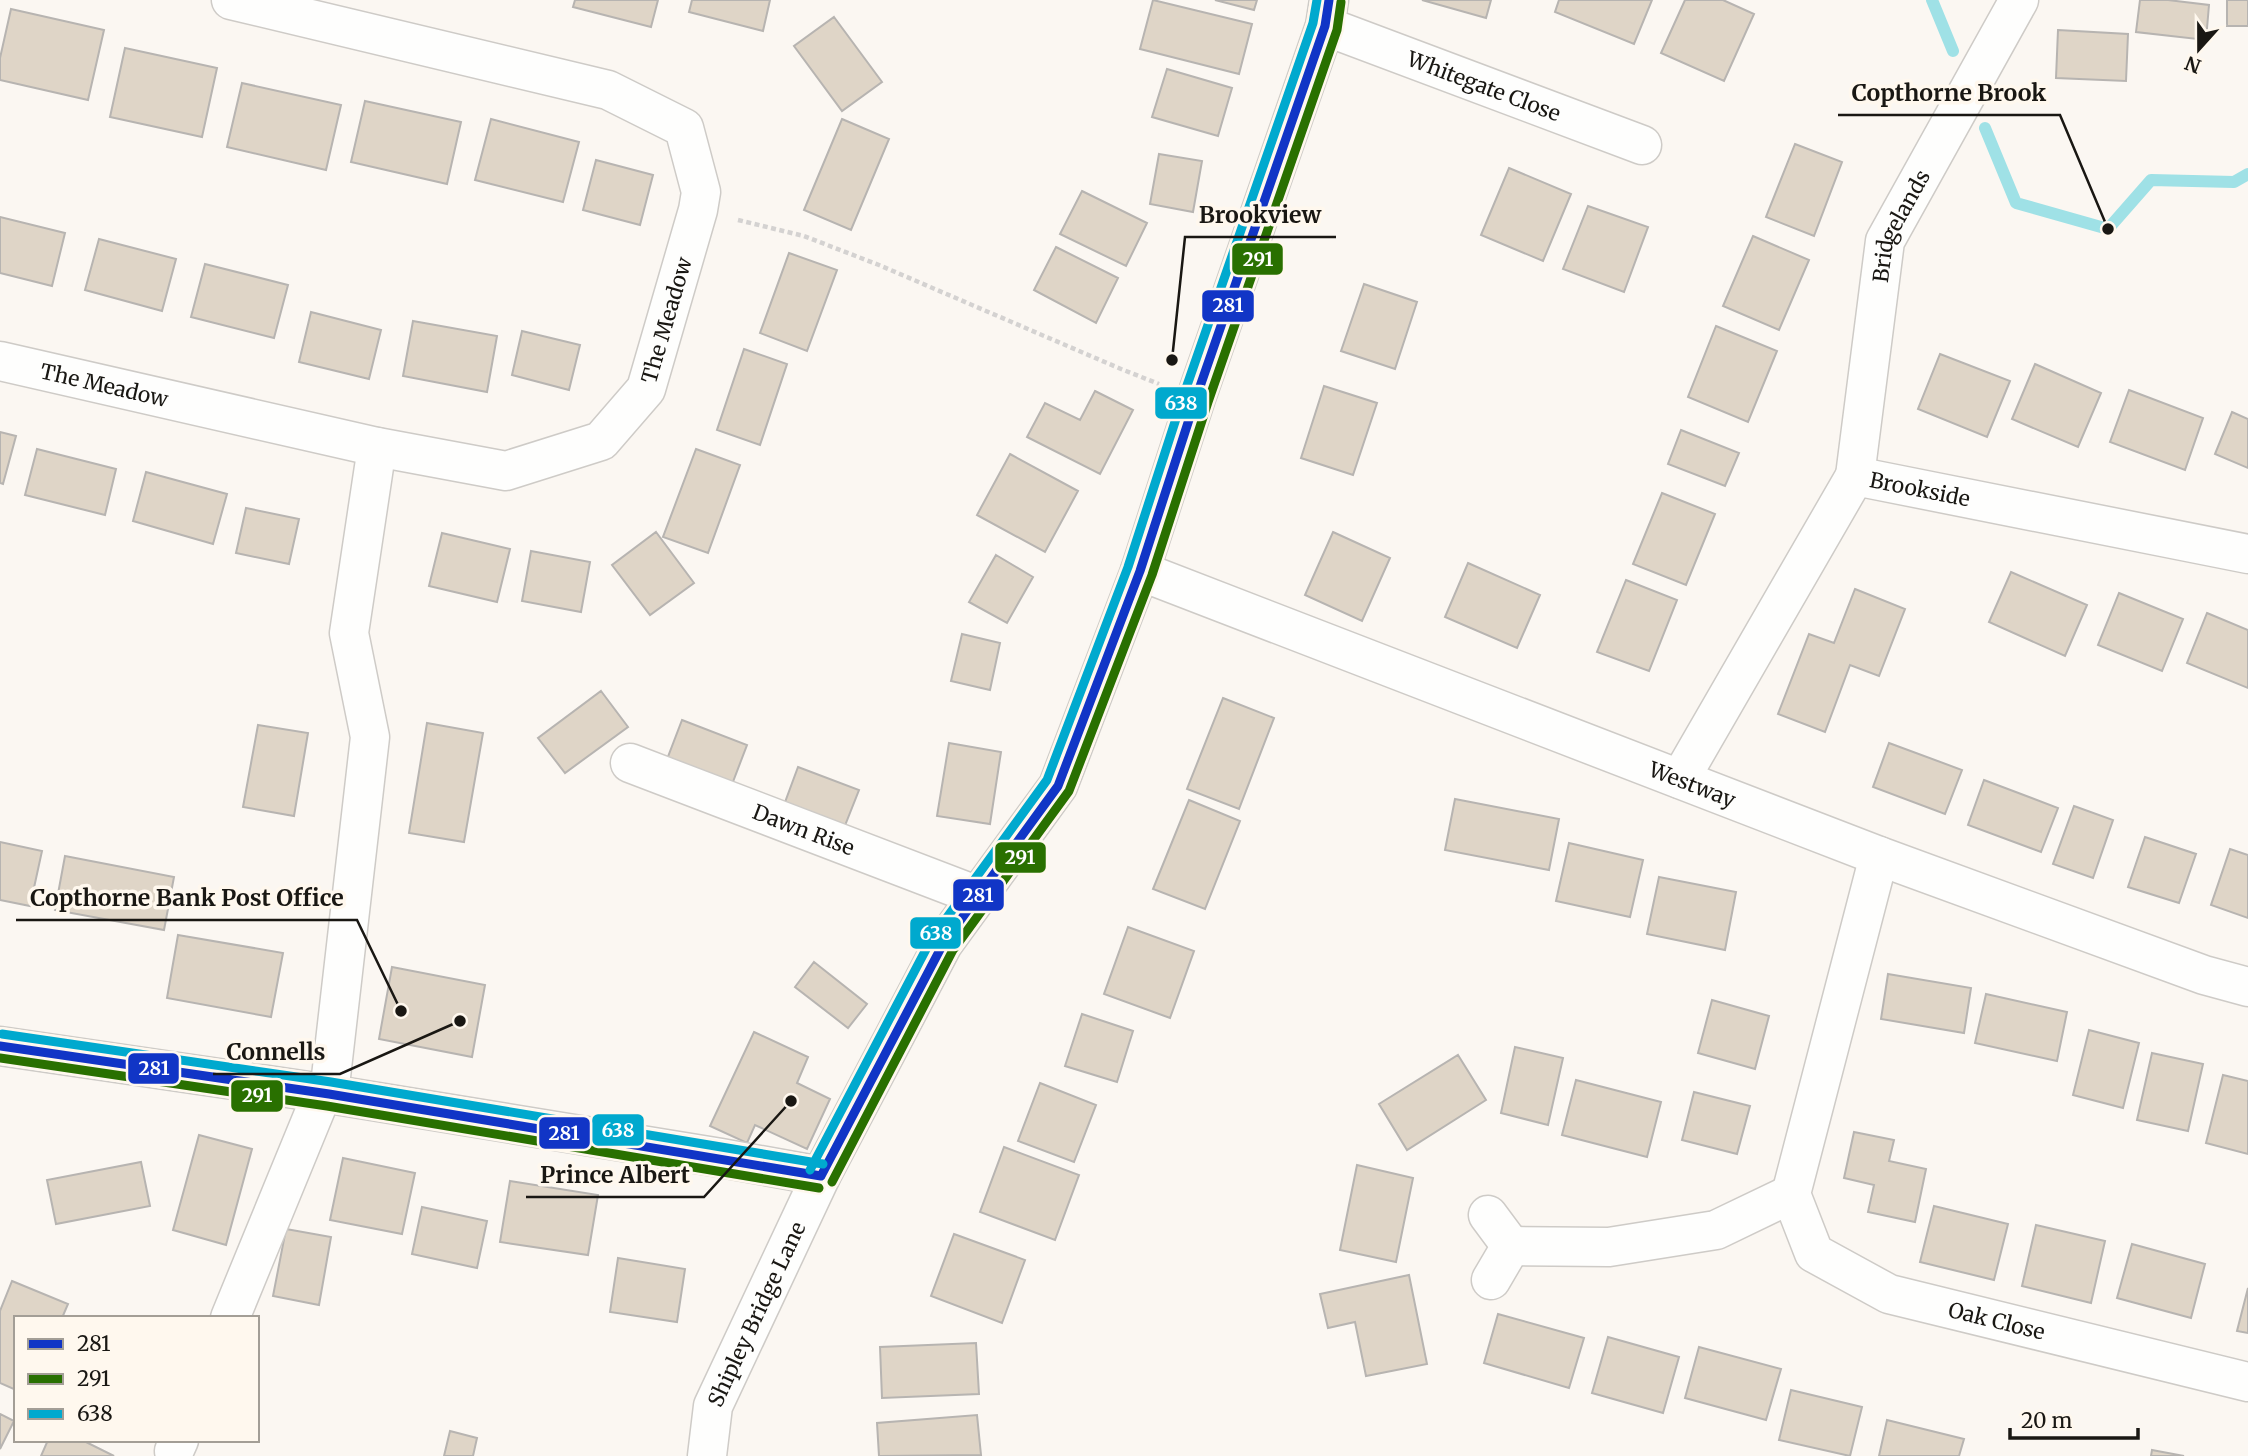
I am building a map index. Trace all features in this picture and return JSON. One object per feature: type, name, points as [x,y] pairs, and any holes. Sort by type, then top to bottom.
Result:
[{"type":"street","name":"The Meadow","points":[[0,361],[377,447],[506,471],[601,441],[646,389],[701,192],[684,128],[608,90],[231,0]]},
{"type":"street","name":"Bridgelands","points":[[1855,476],[1885,241],[2019,0]]},
{"type":"street","name":"Whitegate Close","points":[[1327,13],[1642,145]]},
{"type":"street","name":"Shipley Bridge Lane","points":[[708,1456],[713,1406],[821,1176],[943,944],[1058,786],[1140,571],[1327,13]]},
{"type":"street","points":[[231,1316],[325,1094],[370,737],[349,633],[377,447]]},
{"type":"street","name":"Brookside","points":[[1680,779],[1855,476],[2248,554]]},
{"type":"street","name":"Westway","points":[[1140,571],[1879,856],[2204,975],[2248,986]]},
{"type":"street","name":"Dawn Rise","points":[[630,763],[978,895]]},
{"type":"street","points":[[1511,1247],[1609,1247],[1716,1230],[1791,1195],[1879,856]]},
{"type":"street","points":[[1,1053],[325,1094],[821,1176]]},
{"type":"street","name":"Oak Close","points":[[1791,1195],[1814,1253],[1889,1294],[2248,1382]]},
{"type":"street","points":[[1488,1215],[1511,1247]]},
{"type":"street","points":[[1491,1280],[1511,1247]]},
{"type":"path","points":[[698,210],[804,236],[1196,398]]},
{"type":"building","points":[[575,0],[658,0],[651,27],[573,7]]},
{"type":"building","points":[[692,0],[770,0],[763,31],[689,12]]},
{"type":"building","points":[[1153,0],[1252,24],[1239,74],[1140,49]]},
{"type":"building","points":[[1215,0],[1257,0],[1254,10]]},
{"type":"building","points":[[1422,0],[1491,0],[1486,18]]},
{"type":"building","points":[[1559,0],[1652,0],[1634,44],[1555,12]]},
{"type":"building","points":[[1685,0],[1723,0],[1754,14],[1724,81],[1661,53]]},
{"type":"building","points":[[2140,0],[2209,5],[2206,40],[2136,32]]},
{"type":"building","points":[[2227,0],[2248,0],[2248,26],[2227,26]]},
{"type":"building","points":[[11,9],[104,30],[88,100],[0,80],[0,58]]},
{"type":"building","points":[[834,17],[882,82],[842,111],[794,46]]},
{"type":"building","points":[[2058,30],[2128,34],[2126,81],[2056,78]]},
{"type":"building","points":[[125,48],[217,68],[202,137],[110,117]]},
{"type":"building","points":[[1167,69],[1232,88],[1218,136],[1152,117]]},
{"type":"building","points":[[242,83],[341,105],[326,170],[227,147]]},
{"type":"building","points":[[365,101],[461,122],[447,184],[351,162]]},
{"type":"building","points":[[491,119],[579,142],[563,202],[475,180]]},
{"type":"building","points":[[842,119],[889,139],[851,230],[804,210]]},
{"type":"building","points":[[1795,144],[1842,162],[1814,236],[1766,217]]},
{"type":"building","points":[[1159,154],[1202,161],[1193,212],[1150,204]]},
{"type":"building","points":[[596,160],[653,175],[640,225],[583,210]]},
{"type":"building","points":[[1509,168],[1571,194],[1543,261],[1481,235]]},
{"type":"building","points":[[1082,191],[1147,223],[1126,266],[1060,234]]},
{"type":"building","points":[[1588,206],[1648,227],[1624,292],[1563,269]]},
{"type":"building","points":[[0,217],[65,233],[52,286],[0,273]]},
{"type":"building","points":[[1753,236],[1809,260],[1779,330],[1723,306]]},
{"type":"building","points":[[99,239],[176,259],[162,311],[85,290]]},
{"type":"building","points":[[1056,247],[1118,278],[1096,323],[1034,290]]},
{"type":"building","points":[[789,253],[837,270],[807,351],[760,333]]},
{"type":"building","points":[[205,264],[288,285],[274,338],[191,317]]},
{"type":"building","points":[[1364,284],[1417,302],[1395,369],[1341,351]]},
{"type":"building","points":[[311,312],[381,330],[369,379],[299,362]]},
{"type":"building","points":[[413,321],[497,336],[487,392],[403,376]]},
{"type":"building","points":[[1716,326],[1777,351],[1748,422],[1688,397]]},
{"type":"building","points":[[522,331],[580,345],[569,390],[512,375]]},
{"type":"building","points":[[744,349],[787,364],[760,445],[717,430]]},
{"type":"building","points":[[1940,354],[2010,381],[1987,437],[1918,409]]},
{"type":"building","points":[[2035,364],[2101,393],[2078,447],[2012,419]]},
{"type":"building","points":[[1324,386],[1377,403],[1353,475],[1301,458]]},
{"type":"building","points":[[2129,390],[2203,418],[2185,470],[2110,442]]},
{"type":"building","points":[[1095,391],[1133,410],[1100,474],[1027,437],[1045,403],[1080,420]]},
{"type":"building","points":[[2232,412],[2248,419],[2248,468],[2215,454]]},
{"type":"building","points":[[1681,430],[1739,453],[1725,486],[1668,464]]},
{"type":"building","points":[[0,432],[16,436],[3,484],[0,483]]},
{"type":"building","points":[[37,449],[116,469],[105,515],[25,495]]},
{"type":"building","points":[[696,449],[740,465],[708,553],[663,537]]},
{"type":"building","points":[[1010,454],[1078,491],[1045,552],[977,515]]},
{"type":"building","points":[[146,472],[227,494],[213,544],[133,521]]},
{"type":"building","points":[[1662,493],[1715,514],[1686,585],[1633,564]]},
{"type":"building","points":[[246,508],[299,519],[289,564],[236,553]]},
{"type":"building","points":[[656,532],[694,583],[650,615],[612,565]]},
{"type":"building","points":[[1333,532],[1390,558],[1362,621],[1305,595]]},
{"type":"building","points":[[442,533],[510,549],[497,602],[429,586]]},
{"type":"building","points":[[531,551],[590,562],[581,612],[522,601]]},
{"type":"building","points":[[996,555],[1033,577],[1007,623],[969,602]]},
{"type":"building","points":[[1468,563],[1540,595],[1517,648],[1445,617]]},
{"type":"building","points":[[2011,572],[2087,605],[2065,656],[1989,622]]},
{"type":"building","points":[[1626,580],[1677,600],[1649,671],[1597,652]]},
{"type":"building","points":[[1855,589],[1905,609],[1879,676],[1850,665],[1825,732],[1778,714],[1809,634],[1834,643]]},
{"type":"building","points":[[2119,593],[2183,619],[2162,671],[2098,645]]},
{"type":"building","points":[[2207,613],[2248,630],[2248,688],[2187,663]]},
{"type":"building","points":[[962,634],[1000,643],[990,690],[951,681]]},
{"type":"building","points":[[601,691],[628,727],[565,773],[538,738]]},
{"type":"building","points":[[1223,698],[1274,718],[1239,809],[1187,789]]},
{"type":"building","points":[[682,720],[747,745],[731,787],[666,762]]},
{"type":"building","points":[[427,723],[483,733],[464,842],[409,833]]},
{"type":"building","points":[[258,725],[308,733],[294,816],[243,807]]},
{"type":"building","points":[[949,743],[1001,752],[990,824],[937,816]]},
{"type":"building","points":[[1889,743],[1962,770],[1945,814],[1873,787]]},
{"type":"building","points":[[798,767],[859,790],[844,828],[784,805]]},
{"type":"building","points":[[1984,780],[2058,808],[2041,852],[1968,825]]},
{"type":"building","points":[[1455,799],[1559,819],[1549,870],[1445,850]]},
{"type":"building","points":[[1189,800],[1240,821],[1205,909],[1153,889]]},
{"type":"building","points":[[2074,806],[2113,820],[2093,878],[2053,864]]},
{"type":"building","points":[[2145,837],[2196,854],[2179,903],[2128,887]]},
{"type":"building","points":[[0,842],[42,851],[30,906],[0,900]]},
{"type":"building","points":[[1569,843],[1643,860],[1630,917],[1556,901]]},
{"type":"building","points":[[2230,849],[2248,855],[2248,918],[2211,905]]},
{"type":"building","points":[[65,856],[174,877],[164,930],[55,910]]},
{"type":"building","points":[[1659,877],[1736,892],[1725,950],[1647,934]]},
{"type":"building","points":[[1128,927],[1194,951],[1170,1018],[1104,994]]},
{"type":"building","points":[[178,935],[283,953],[271,1017],[167,998]]},
{"type":"building","points":[[814,962],[867,1004],[848,1028],[795,987]]},
{"type":"building","points":[[392,967],[485,985],[472,1057],[379,1039]]},
{"type":"building","points":[[1888,974],[1971,988],[1964,1033],[1881,1019]]},
{"type":"building","points":[[1986,994],[2067,1012],[2057,1061],[1975,1043]]},
{"type":"building","points":[[1712,1000],[1769,1016],[1755,1069],[1698,1053]]},
{"type":"building","points":[[1082,1014],[1133,1031],[1117,1082],[1065,1066]]},
{"type":"building","points":[[2089,1030],[2139,1043],[2123,1108],[2073,1095]]},
{"type":"building","points":[[754,1032],[808,1057],[797,1083],[830,1099],[807,1149],[755,1125],[747,1143],[710,1126]]},
{"type":"building","points":[[1515,1047],[1563,1058],[1548,1125],[1501,1113]]},
{"type":"building","points":[[2152,1053],[2203,1064],[2188,1131],[2137,1120]]},
{"type":"building","points":[[1458,1055],[1486,1100],[1407,1150],[1379,1104]]},
{"type":"building","points":[[2223,1075],[2248,1081],[2248,1154],[2206,1143]]},
{"type":"building","points":[[1576,1080],[1661,1102],[1647,1157],[1562,1135]]},
{"type":"building","points":[[1040,1083],[1096,1105],[1074,1162],[1018,1141]]},
{"type":"building","points":[[1694,1092],[1750,1106],[1737,1154],[1682,1140]]},
{"type":"building","points":[[1854,1132],[1894,1140],[1889,1161],[1926,1169],[1915,1222],[1868,1212],[1874,1185],[1844,1178]]},
{"type":"building","points":[[199,1135],[252,1149],[226,1245],[173,1230]]},
{"type":"building","points":[[1004,1147],[1079,1175],[1055,1240],[980,1212]]},
{"type":"building","points":[[343,1158],[415,1173],[402,1234],[330,1220]]},
{"type":"building","points":[[141,1162],[150,1206],[56,1224],[47,1180]]},
{"type":"building","points":[[1357,1165],[1413,1178],[1396,1262],[1340,1250]]},
{"type":"building","points":[[510,1181],[598,1195],[588,1255],[500,1242]]},
{"type":"building","points":[[1934,1206],[2008,1224],[1994,1280],[1920,1262]]},
{"type":"building","points":[[422,1207],[487,1221],[477,1268],[412,1254]]},
{"type":"building","points":[[2036,1225],[2105,1241],[2091,1303],[2022,1286]]},
{"type":"building","points":[[286,1229],[331,1237],[319,1305],[273,1296]]},
{"type":"building","points":[[954,1234],[1025,1260],[1002,1323],[931,1296]]},
{"type":"building","points":[[2132,1244],[2205,1264],[2191,1318],[2117,1298]]},
{"type":"building","points":[[618,1258],[685,1269],[677,1322],[610,1312]]},
{"type":"building","points":[[1409,1275],[1427,1364],[1366,1376],[1355,1322],[1328,1328],[1320,1294]]},
{"type":"building","points":[[12,1281],[68,1304],[63,1316],[14,1316],[14,1389],[0,1383],[0,1311]]},
{"type":"building","points":[[2248,1288],[2248,1333],[2237,1331]]},
{"type":"building","points":[[1498,1314],[1584,1338],[1569,1388],[1484,1363]]},
{"type":"building","points":[[1608,1337],[1679,1357],[1663,1413],[1592,1393]]},
{"type":"building","points":[[976,1343],[979,1394],[882,1398],[880,1347]]},
{"type":"building","points":[[1699,1347],[1781,1369],[1766,1420],[1685,1398]]},
{"type":"building","points":[[1791,1390],[1862,1407],[1850,1456],[1779,1440]]},
{"type":"building","points":[[0,1414],[14,1421],[0,1449]]},
{"type":"building","points":[[977,1415],[981,1455],[879,1456],[877,1423]]},
{"type":"building","points":[[1887,1420],[1964,1439],[1959,1456],[1879,1456]]},
{"type":"building","points":[[450,1431],[477,1438],[473,1456],[444,1456]]},
{"type":"building","points":[[47,1442],[86,1442],[114,1456],[41,1456]]},
{"type":"building","points":[[2152,1450],[2184,1456],[2151,1456]]},
{"type":"waterway","points":[[1932,0],[1953,51]]},
{"type":"waterway","points":[[1985,128],[2016,203],[2108,229],[2151,180],[2234,182],[2248,174]]},
{"type":"transit line","name":"638","points":[[810,1170],[932,938],[1047,780],[1128,567],[1184,394],[1313,23],[1317,0]]},
{"type":"transit line","name":"281","points":[[821,1176],[943,944],[1058,786],[1140,571],[1196,398],[1325,26],[1329,0]]},
{"type":"transit line","name":"291","points":[[832,1182],[953,950],[1069,791],[1152,575],[1208,402],[1337,30],[1341,2]]},
{"type":"transit line","name":"638","points":[[2,1034],[331,1082],[823,1164]]},
{"type":"transit line","name":"281","points":[[0,1046],[329,1094],[821,1176]]},
{"type":"transit line","name":"291","points":[[0,1058],[327,1106],[819,1188]]},
{"type":"place","name":"Copthorne Brook","points":[[2108,229]]},
{"type":"place","name":"Brookview","points":[[1172,360]]},
{"type":"place","name":"Copthorne Bank Post Office","points":[[401,1011]]},
{"type":"place","name":"Connells","points":[[460,1021]]},
{"type":"place","name":"Prince Albert","points":[[791,1101]]}]
